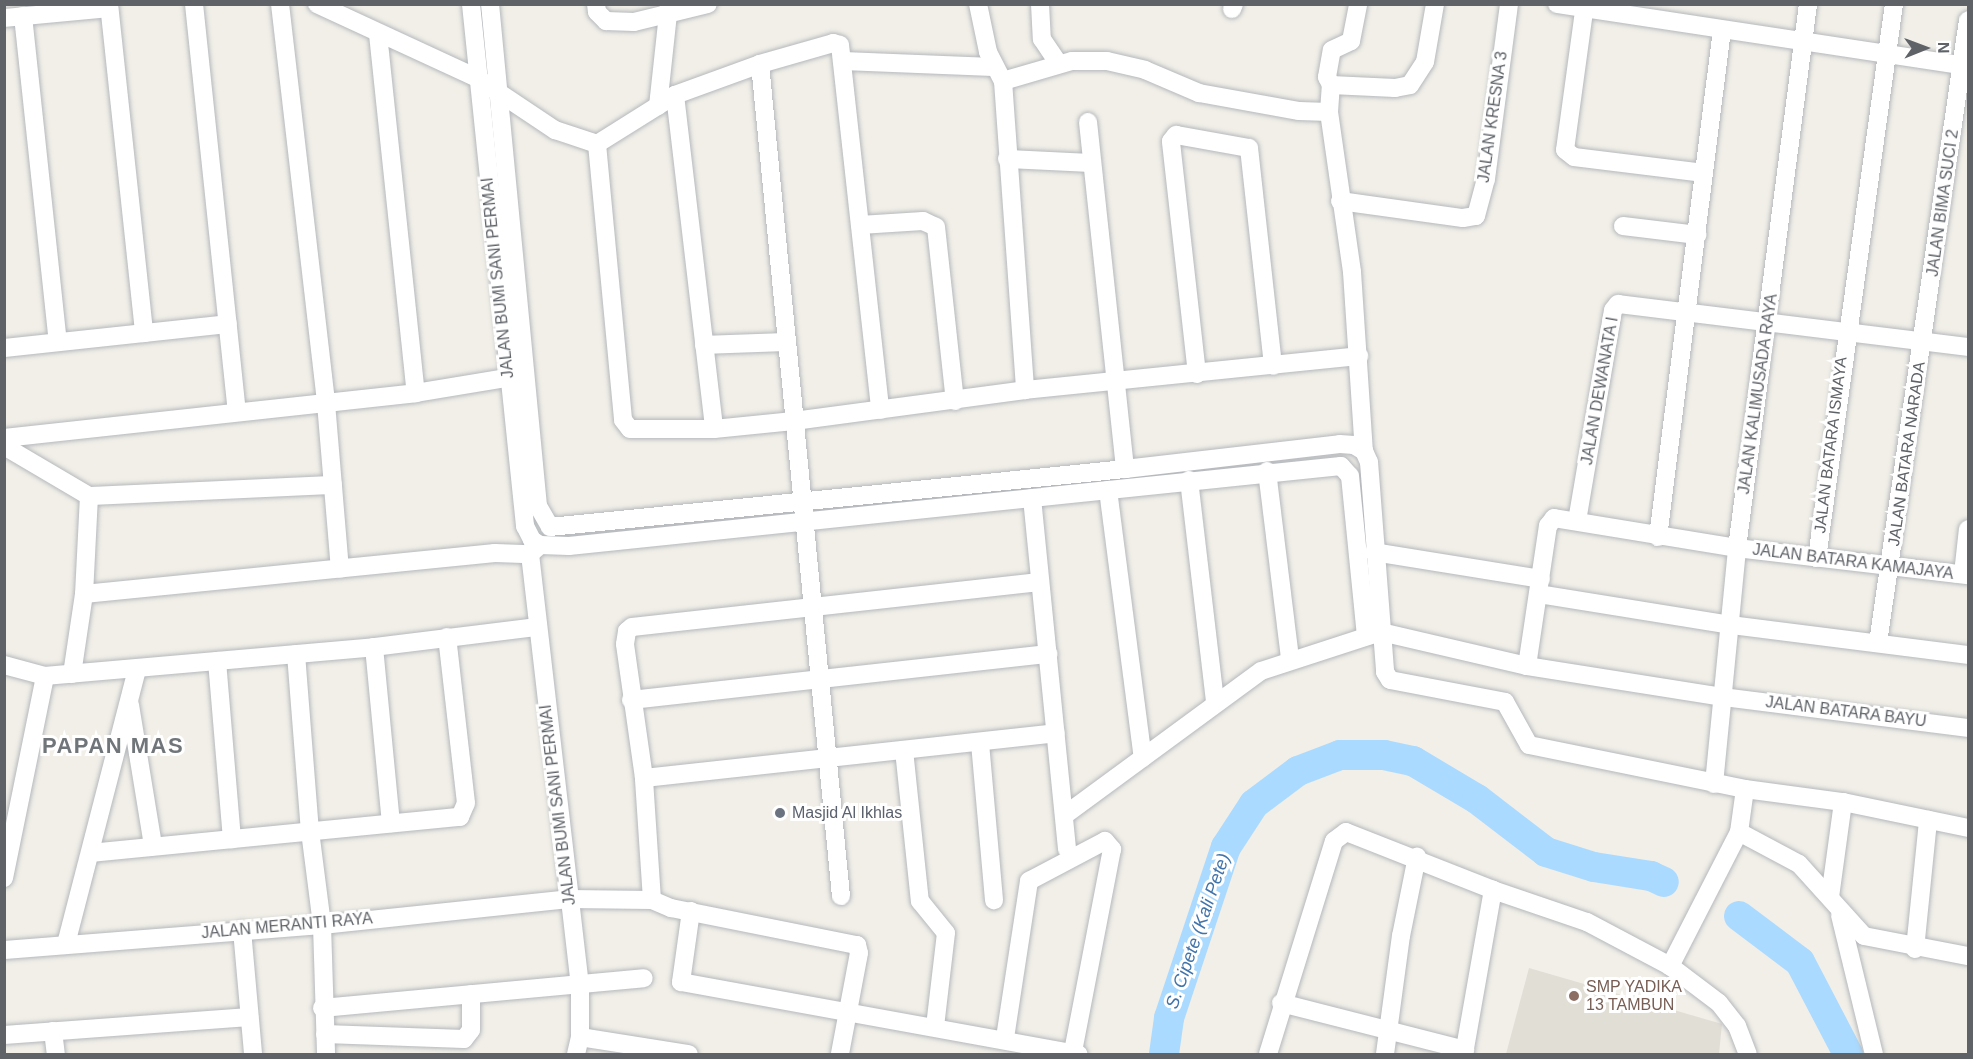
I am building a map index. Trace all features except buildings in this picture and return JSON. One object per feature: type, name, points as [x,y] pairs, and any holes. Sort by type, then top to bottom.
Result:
[{"type":"street","points":[[194,4],[237,410]]},
{"type":"street","points":[[280,4],[326,403],[340,568]]},
{"type":"street","points":[[317,4],[477,78],[555,130],[597,144]]},
{"type":"street","name":"JALAN BUMI SANI PERMAI","points":[[471,4],[477,78],[517,376],[525,526],[535,550],[537,627],[580,985],[578,1046]]},
{"type":"street","points":[[596,4],[600,18],[614,22],[708,4]]},
{"type":"street","points":[[978,4],[998,74],[1025,390]]},
{"type":"street","points":[[1040,4],[1042,39],[1059,64]]},
{"type":"street","points":[[1358,4],[1351,41],[1334,46],[1327,77],[1331,85],[1329,112],[1352,272],[1364,451],[1369,462],[1374,552],[1374,634]]},
{"type":"street","points":[[1331,85],[1395,88],[1410,85],[1425,62],[1435,4]]},
{"type":"street","name":"JALAN KRESNA 3","points":[[1340,201],[1463,218],[1476,216],[1482,201],[1509,4]]},
{"type":"street","points":[[1557,4],[1965,65]]},
{"type":"street","name":"JALAN KALIMUSADA RAYA","points":[[1714,784],[1737,548],[1808,4]]},
{"type":"street","name":"JALAN BATARA ISMAYA","points":[[1817,558],[1846,332],[1894,4]]},
{"type":"street","points":[[489,5],[501,94],[517,376],[538,506],[550,527]]},
{"type":"street","points":[[4,18],[109,6],[144,333]]},
{"type":"street","points":[[1585,7],[1565,146],[1568,155],[1704,173]]},
{"type":"street","points":[[658,106],[669,10]]},
{"type":"street","points":[[23,16],[58,341]]},
{"type":"street","name":"JALAN BIMA SUCI 2","points":[[1923,341],[1965,65],[1968,20]]},
{"type":"street","points":[[1658,537],[1722,30]]},
{"type":"street","points":[[378,34],[416,393]]},
{"type":"street","points":[[597,144],[675,95],[760,64],[833,43],[840,45],[880,410]]},
{"type":"street","points":[[843,61],[998,74],[1059,64],[1107,61],[1145,70],[1198,93],[1282,108],[1329,112]]},
{"type":"street","points":[[760,64],[784,342],[794,421],[841,896]]},
{"type":"street","points":[[675,95],[714,429]]},
{"type":"street","points":[[1088,122],[1125,470]]},
{"type":"street","points":[[1197,374],[1171,141],[1176,135],[1249,147],[1273,366]]},
{"type":"street","points":[[597,144],[625,426],[638,431],[714,429],[794,421],[1025,390],[1359,356]]},
{"type":"street","points":[[1007,159],[1092,163]]},
{"type":"street","points":[[860,225],[923,221],[936,228],[955,401]]},
{"type":"street","points":[[1623,226],[1697,235]]},
{"type":"street","name":"JALAN DEWANATA I","points":[[1577,521],[1612,310],[1623,303],[1968,347]]},
{"type":"street","points":[[4,348],[228,324]]},
{"type":"street","name":"JALAN BATARA NARADA","points":[[1878,643],[1923,341]]},
{"type":"street","points":[[704,345],[784,342]]},
{"type":"street","points":[[4,438],[237,410],[416,393],[517,376]]},
{"type":"street","points":[[550,527],[1125,470],[1340,444],[1364,451]]},
{"type":"street","points":[[4,446],[89,496],[333,485]]},
{"type":"street","points":[[84,594],[804,523],[1332,465],[1347,468],[1374,634],[1385,672],[1390,680],[1505,702],[1529,745],[1714,784],[1843,802],[1968,828]]},
{"type":"street","points":[[1267,471],[1290,659]]},
{"type":"street","points":[[1189,480],[1215,702]]},
{"type":"street","points":[[1108,490],[1143,758]]},
{"type":"street","points":[[72,674],[84,594],[89,496]]},
{"type":"street","points":[[1032,498],[1067,849]]},
{"type":"street","name":"JALAN BATARA KAMAJAYA","points":[[1540,586],[1551,521],[1559,518],[1658,537],[1966,575]]},
{"type":"street","points":[[535,550],[550,527]]},
{"type":"street","points":[[1966,575],[1968,530]]},
{"type":"street","points":[[1374,552],[1731,625],[1968,656]]},
{"type":"street","points":[[652,900],[644,778],[631,700],[625,644],[627,631],[638,623],[812,608],[1040,582]]},
{"type":"street","points":[[1527,666],[1540,586]]},
{"type":"street","points":[[4,665],[45,676],[137,670],[374,647],[537,627]]},
{"type":"street","points":[[1065,815],[1215,702],[1261,671],[1290,659],[1374,634]]},
{"type":"street","name":"JALAN BATARA BAYU","points":[[1374,634],[1527,666],[1723,697],[1968,728]]},
{"type":"street","points":[[90,853],[450,819],[465,813],[447,637]]},
{"type":"street","points":[[374,647],[391,823]]},
{"type":"street","points":[[296,654],[310,831],[322,925],[322,1008],[326,1054]]},
{"type":"street","points":[[631,700],[1048,654]]},
{"type":"street","points":[[217,661],[232,839]]},
{"type":"street","points":[[66,944],[137,670]]},
{"type":"street","points":[[4,878],[45,676]]},
{"type":"street","points":[[129,700],[153,846]]},
{"type":"street","points":[[644,778],[1056,733]]},
{"type":"street","points":[[980,743],[994,900]]},
{"type":"street","points":[[904,750],[920,901],[946,933],[934,1026]]},
{"type":"street","points":[[1670,966],[1739,832],[1745,789]]},
{"type":"street","points":[[1830,897],[1843,802]]},
{"type":"street","points":[[1915,949],[1928,820]]},
{"type":"street","points":[[1739,832],[1799,864],[1830,897],[1840,914],[1874,1054]]},
{"type":"street","points":[[1268,1054],[1281,1003],[1339,835],[1352,833],[1417,857],[1493,890],[1587,922],[1670,966],[1719,1003],[1737,1026],[1748,1054]]},
{"type":"street","points":[[691,911],[681,982],[1005,1038],[1076,1053],[1112,849],[1108,842],[1100,841],[1029,880],[1005,1038]]},
{"type":"street","points":[[1385,1054],[1386,1032],[1417,857]]},
{"type":"street","points":[[1281,1003],[1465,1052],[1493,890]]},
{"type":"street","name":"JALAN MERANTI RAYA","points":[[4,950],[322,925],[569,899],[652,900],[691,911],[852,942],[859,953],[840,1054]]},
{"type":"street","points":[[1840,914],[1864,936],[1915,949],[1968,956]]},
{"type":"street","points":[[242,930],[253,1054]]},
{"type":"street","points":[[322,1008],[644,978]]},
{"type":"street","points":[[324,1034],[464,1039],[471,1030],[471,994]]},
{"type":"street","points":[[4,1035],[249,1017]]},
{"type":"street","points":[[53,1031],[56,1054]]},
{"type":"street","points":[[578,1046],[689,1054]]},
{"type":"shaded area","name":"SMP YADIKA 13 TAMBUN","points":[[1529,968],[1722,1024],[1719,1054],[1506,1054]]},
{"type":"waterway","name":"S. Cipete (Kali Pete)","points":[[1164,1054],[1169,1018],[1226,847],[1254,804],[1298,771],[1340,755],[1384,755],[1413,761],[1477,799],[1546,852],[1594,867],[1651,876],[1664,882]]},
{"type":"waterway","name":"S. Cipete (Kali Pete)","points":[[1739,916],[1800,962],[1848,1054]]},
{"type":"place","name":"Masjid Al Ikhlas","points":[[780,813]]},
{"type":"place","name":"SMP YADIKA 13 TAMBUN","points":[[1574,996]]},
{"type":"district","name":"PAPAN MAS","points":[[113,746]]}]
